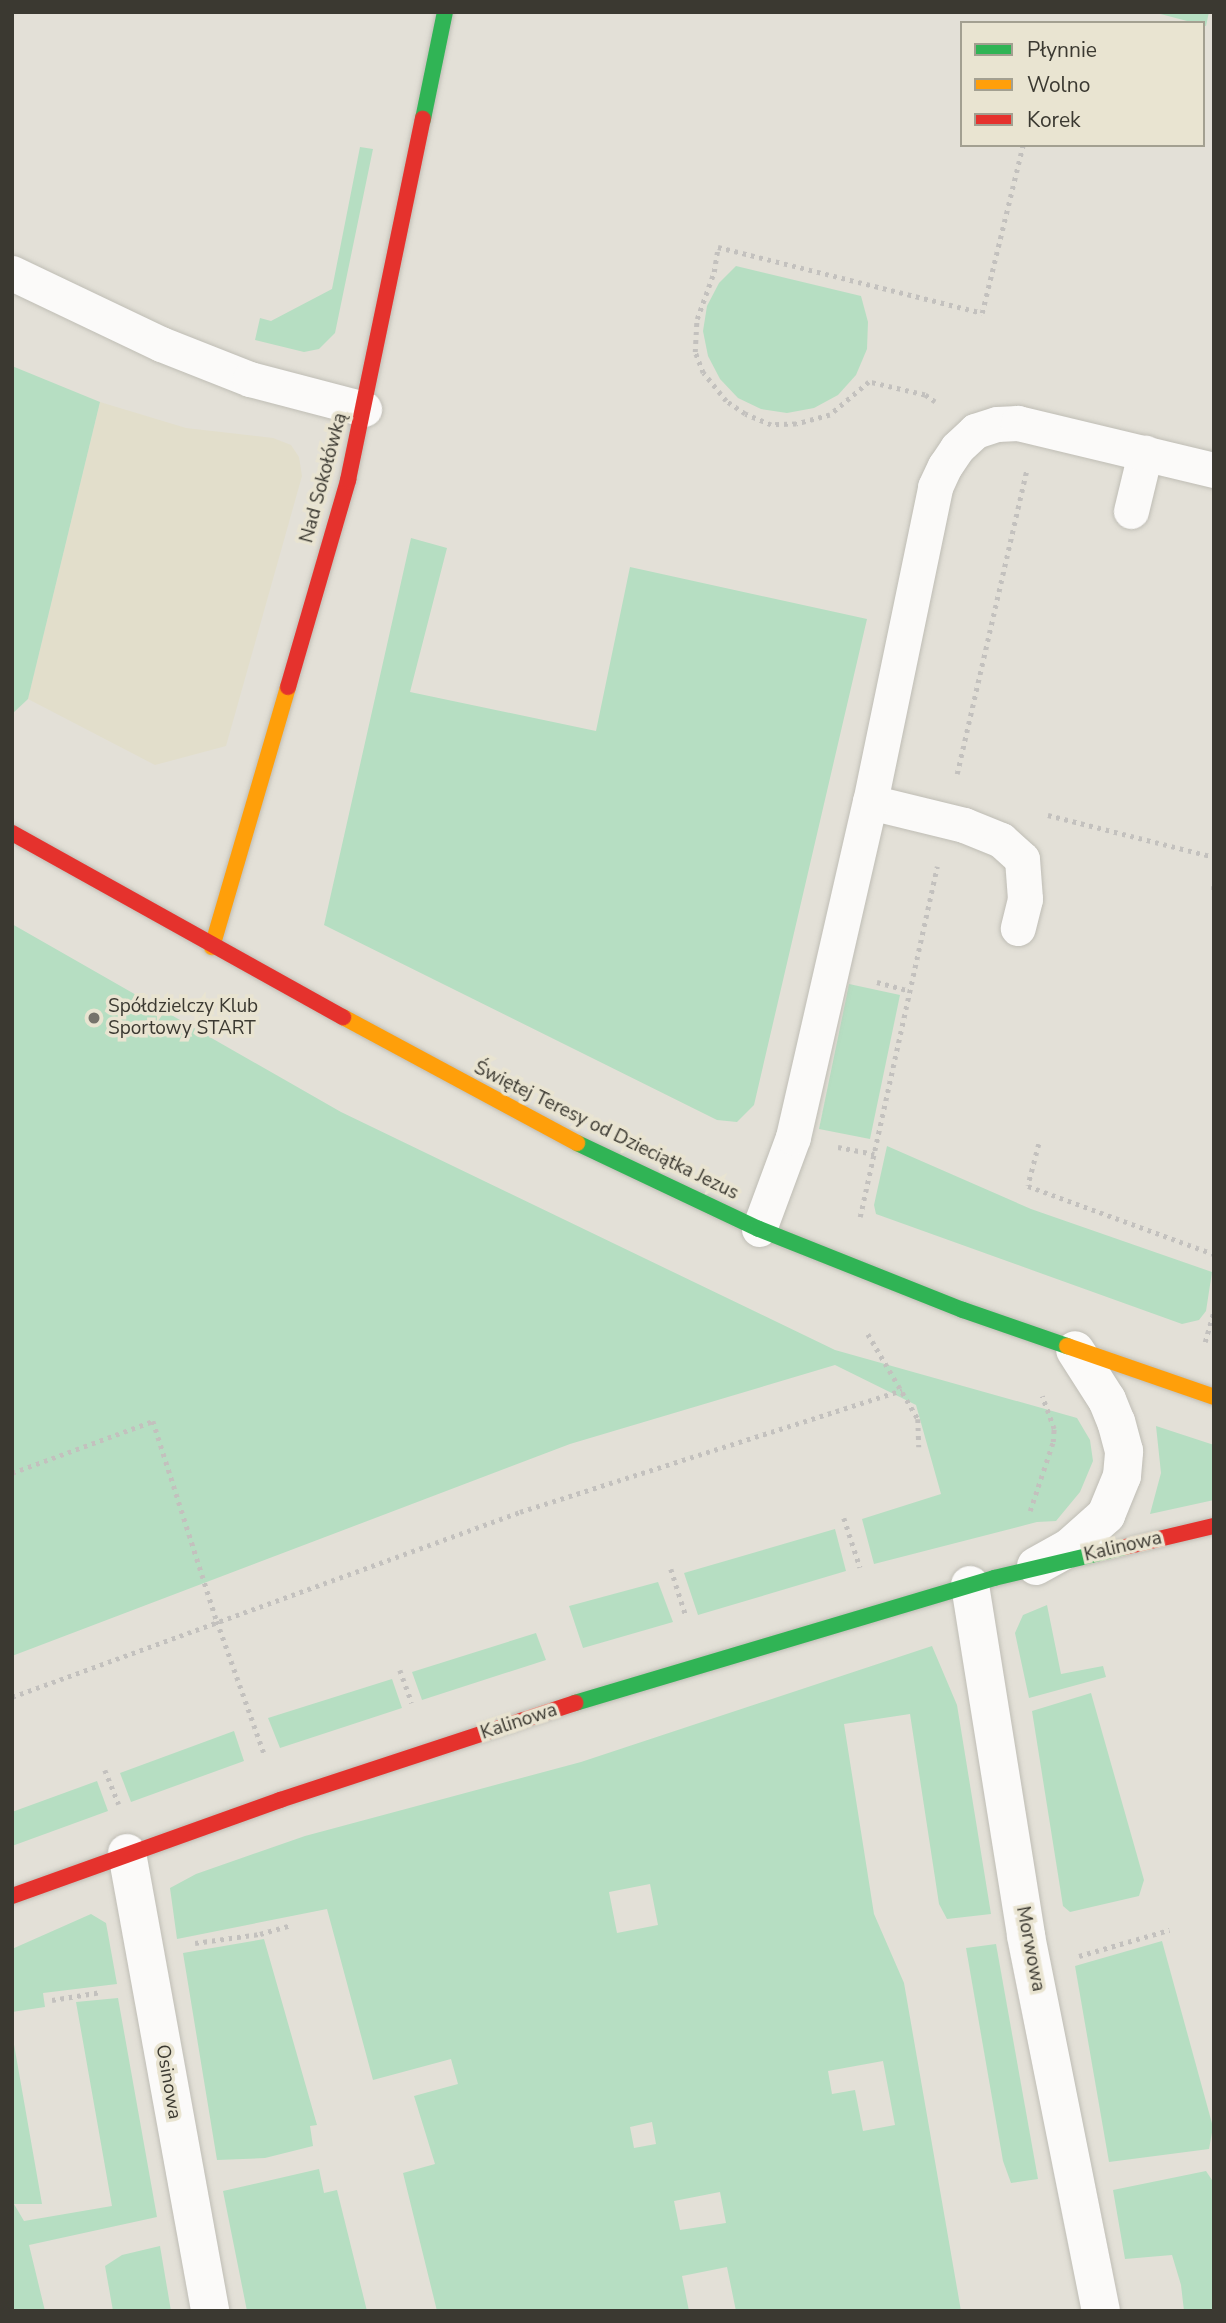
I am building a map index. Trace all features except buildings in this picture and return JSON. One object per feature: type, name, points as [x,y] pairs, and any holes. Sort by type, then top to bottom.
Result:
[{"type":"street","name":"Nad Sokołówką","points":[[212,947],[348,480],[445,12]]},
{"type":"street","name":"Świętej Teresy od Dzieciątka Jezus","points":[[12,833],[212,947],[488,1098],[760,1229],[1075,1350],[1214,1396]]},
{"type":"street","name":"Kalinowa","points":[[1025,1570],[1069,1548],[1106,1515],[1122,1476],[1124,1451],[1116,1422],[1107,1400],[1075,1350]]},
{"type":"street","name":"Kalinowa","points":[[12,1896],[280,1800],[586,1700],[970,1585],[1214,1526]]},
{"type":"street","name":"Morwowa","points":[[970,1585],[1026,1936],[1101,2311]]},
{"type":"street","name":"Osinowa","points":[[127,1853],[210,2311]]},
{"type":"lane","points":[[12,273],[161,344],[250,379],[364,409]]},
{"type":"lane","points":[[760,1229],[793,1137],[870,802],[935,487],[957,448],[975,431],[997,424],[1017,423],[1214,470]]},
{"type":"lane","points":[[1131,511],[1145,453]]},
{"type":"lane","points":[[870,802],[947,822],[1001,840],[1022,859],[1025,900],[1017,928]]},
{"type":"path","points":[[975,431],[925,395],[869,382],[830,415],[796,424],[771,425],[745,414],[726,401],[704,373],[695,352],[697,319],[714,272],[718,247],[982,313],[1023,147]]},
{"type":"path","points":[[860,1218],[1019,504]]},
{"type":"path","points":[[1038,813],[1214,857]]},
{"type":"path","points":[[1214,886],[1214,893]]},
{"type":"path","points":[[872,981],[910,991]]},
{"type":"path","points":[[1039,1144],[1028,1186],[1214,1254]]},
{"type":"path","points":[[836,1147],[874,1154]]},
{"type":"path","points":[[1205,1343],[1214,1311]]},
{"type":"path","points":[[868,1334],[918,1419],[919,1447]]},
{"type":"path","points":[[12,1697],[520,1512],[902,1390]]},
{"type":"path","points":[[1025,1570],[1028,1517],[1053,1442],[1054,1429],[1041,1395]]},
{"type":"path","points":[[12,1473],[153,1421],[217,1621],[280,1800]]},
{"type":"path","points":[[671,1569],[688,1621]]},
{"type":"path","points":[[400,1670],[414,1708]]},
{"type":"path","points":[[105,1770],[120,1806]]},
{"type":"path","points":[[186,1944],[260,1934],[292,1925]]},
{"type":"path","points":[[1065,1960],[1169,1930]]},
{"type":"path","points":[[52,2000],[111,1990]]},
{"type":"shaded area","points":[[100,402],[186,428],[273,438],[291,445],[299,457],[302,476],[226,746],[155,765],[28,699]]},
{"type":"green space","points":[[1153,12],[1209,12],[1206,26],[1205,21],[1187,21]]},
{"type":"green space","points":[[360,147],[373,149],[335,333],[319,349],[304,352],[255,340],[260,318],[271,321],[332,289]]},
{"type":"green space","points":[[736,266],[861,296],[868,322],[867,349],[856,375],[838,395],[814,408],[787,413],[761,409],[738,398],[720,379],[708,356],[703,331],[707,306],[719,283]]},
{"type":"green space","points":[[12,366],[100,402],[28,699],[12,714]]},
{"type":"green space","points":[[411,538],[447,548],[410,692],[596,731],[630,567],[867,619],[754,1105],[737,1122],[717,1120],[324,925]]},
{"type":"green space","points":[[12,924],[341,1112],[835,1350],[1077,1418],[1090,1440],[1093,1461],[1080,1492],[1056,1521],[1037,1522],[874,1564],[862,1519],[941,1494],[916,1405],[835,1365],[570,1444],[12,1656]]},
{"type":"green space","points":[[849,984],[900,995],[870,1139],[819,1129]]},
{"type":"green space","points":[[887,1146],[1031,1209],[1212,1272],[1206,1311],[1199,1320],[1182,1324],[876,1214],[874,1205]]},
{"type":"green space","points":[[1156,1426],[1214,1445],[1214,1500],[1150,1514],[1161,1473]]},
{"type":"green space","points":[[835,1529],[846,1571],[698,1615],[684,1573]]},
{"type":"green space","points":[[658,1582],[673,1622],[583,1648],[569,1606]]},
{"type":"green space","points":[[1047,1605],[1061,1674],[1103,1666],[1106,1677],[1029,1698],[1015,1633],[1023,1615]]},
{"type":"green space","points":[[536,1633],[546,1660],[422,1700],[412,1672]]},
{"type":"green space","points":[[932,1646],[957,1705],[991,1914],[947,1919],[939,1904],[910,1714],[844,1724],[874,1914],[904,1983],[961,2311],[736,2311],[727,2267],[682,2276],[689,2311],[437,2311],[403,2173],[435,2164],[414,2096],[458,2084],[451,2059],[373,2080],[327,1909],[177,1939],[170,1888],[196,1874],[305,1836],[581,1762]],"holes":[[[650,1884],[658,1925],[617,1933],[609,1892]],[[883,2061],[895,2125],[863,2131],[855,2090],[832,2094],[828,2071]],[[652,2122],[656,2144],[634,2148],[630,2127]],[[720,2192],[726,2223],[680,2230],[674,2201]]]},
{"type":"green space","points":[[392,1679],[402,1708],[280,1748],[268,1718]]},
{"type":"green space","points":[[1091,1693],[1144,1880],[1139,1896],[1070,1912],[1063,1906],[1032,1711]]},
{"type":"green space","points":[[234,1731],[244,1761],[131,1802],[120,1773]]},
{"type":"green space","points":[[97,1781],[108,1811],[12,1846],[12,1812]]},
{"type":"green space","points":[[91,1914],[106,1923],[117,1984],[43,1993],[45,2007],[12,2012],[12,1949]]},
{"type":"green space","points":[[264,1939],[317,2125],[310,2126],[313,2146],[265,2158],[217,2160],[183,1953]]},
{"type":"green space","points":[[1162,1941],[1213,2127],[1209,2149],[1109,2162],[1075,1966]]},
{"type":"green space","points":[[996,1944],[1038,2179],[1011,2183],[1003,2161],[966,1948]]},
{"type":"green space","points":[[118,1998],[157,2217],[29,2245],[45,2311],[12,2311],[12,2033],[42,2204],[14,2204],[24,2221],[112,2206],[76,2002]]},
{"type":"green space","points":[[319,2169],[324,2193],[337,2190],[367,2311],[247,2311],[223,2191]]},
{"type":"green space","points":[[1206,2171],[1214,2183],[1214,2311],[1184,2311],[1181,2285],[1172,2255],[1125,2259],[1113,2190]]},
{"type":"green space","points":[[160,2246],[171,2311],[113,2311],[105,2266],[122,2255]]},
{"type":"traffic: fast","points":[[423,119],[445,12]]},
{"type":"traffic: fast","points":[[577,1143],[759,1229],[963,1310],[1067,1346]]},
{"type":"traffic: fast","points":[[575,1703],[994,1578],[1125,1547]]},
{"type":"traffic: slow","points":[[212,947],[288,687]]},
{"type":"traffic: slow","points":[[343,1017],[577,1143]]},
{"type":"traffic: slow","points":[[1067,1346],[1214,1397]]},
{"type":"traffic: jam","points":[[288,687],[348,480],[423,119]]},
{"type":"traffic: jam","points":[[12,833],[343,1017]]},
{"type":"traffic: jam","points":[[1125,1547],[1214,1526]]},
{"type":"traffic: jam","points":[[12,1896],[280,1800],[575,1703]]},
{"type":"place","name":"Spółdzielczy Klub Sportowy START","points":[[94,1018]]}]
